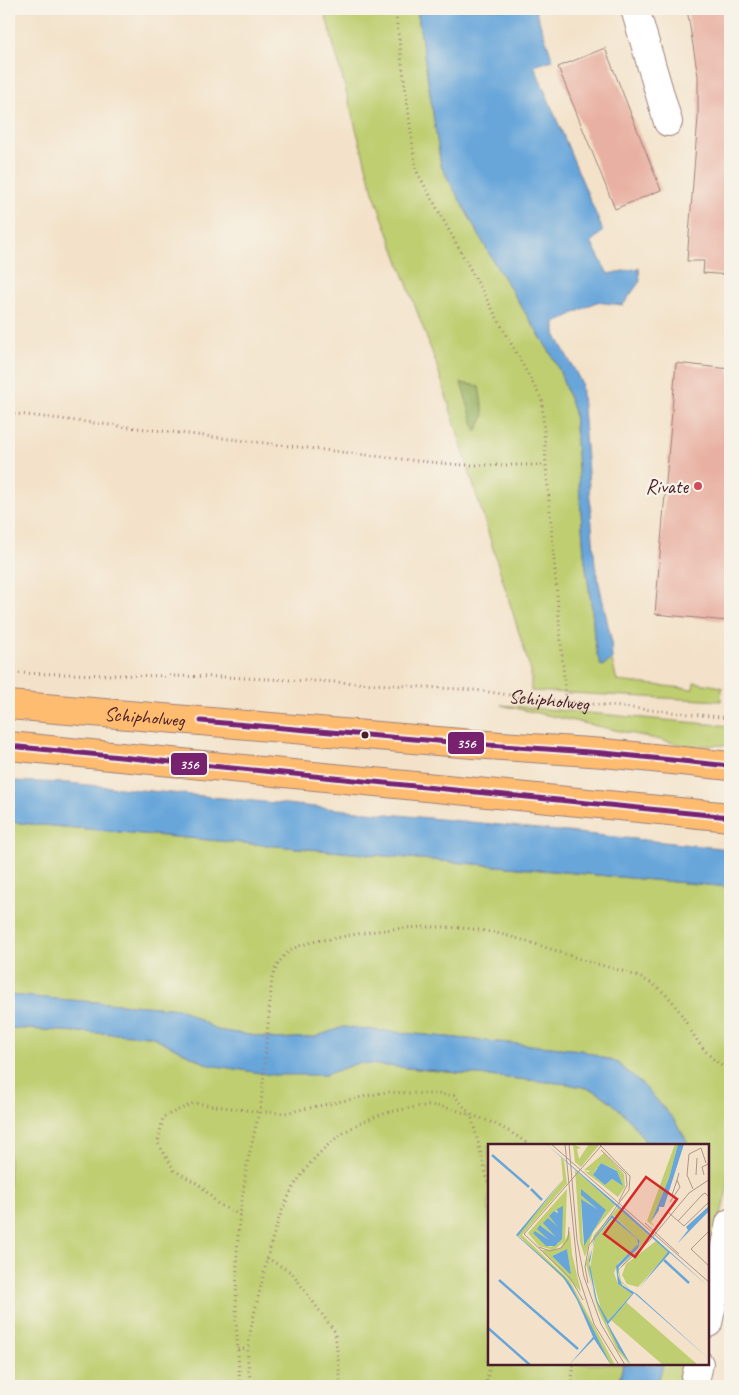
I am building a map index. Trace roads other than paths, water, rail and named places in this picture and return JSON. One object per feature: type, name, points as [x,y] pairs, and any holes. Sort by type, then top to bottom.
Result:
[{"type":"main road","name":"Schipholweg","points":[[9,705],[473,744],[604,753],[730,766]]},
{"type":"main road","points":[[9,746],[730,817]]},
{"type":"street","points":[[635,9],[668,122]]},
{"type":"street","points":[[709,1318],[730,1223]]},
{"type":"street","points":[[694,1386],[699,1365]]},
{"type":"water","points":[[417,9],[535,9],[553,60],[534,65],[603,231],[591,242],[608,274],[639,268],[640,281],[623,305],[596,302],[555,323],[555,334],[581,382],[595,565],[611,639],[612,660],[601,666],[594,638],[584,554],[574,412],[560,372],[551,354],[495,264],[441,166]]},
{"type":"water","points":[[9,781],[68,783],[730,849],[730,887],[9,822]]},
{"type":"water","points":[[9,995],[181,1009],[217,1030],[276,1039],[315,1037],[343,1027],[581,1050],[618,1063],[648,1090],[674,1120],[688,1144],[646,1144],[631,1122],[603,1096],[589,1088],[568,1084],[358,1063],[325,1075],[273,1075],[209,1065],[151,1036],[9,1028]]},
{"type":"water","points":[[623,1365],[663,1365],[657,1386],[618,1386]]},
{"type":"place","name":"Rivate","points":[[698,486]]}]
